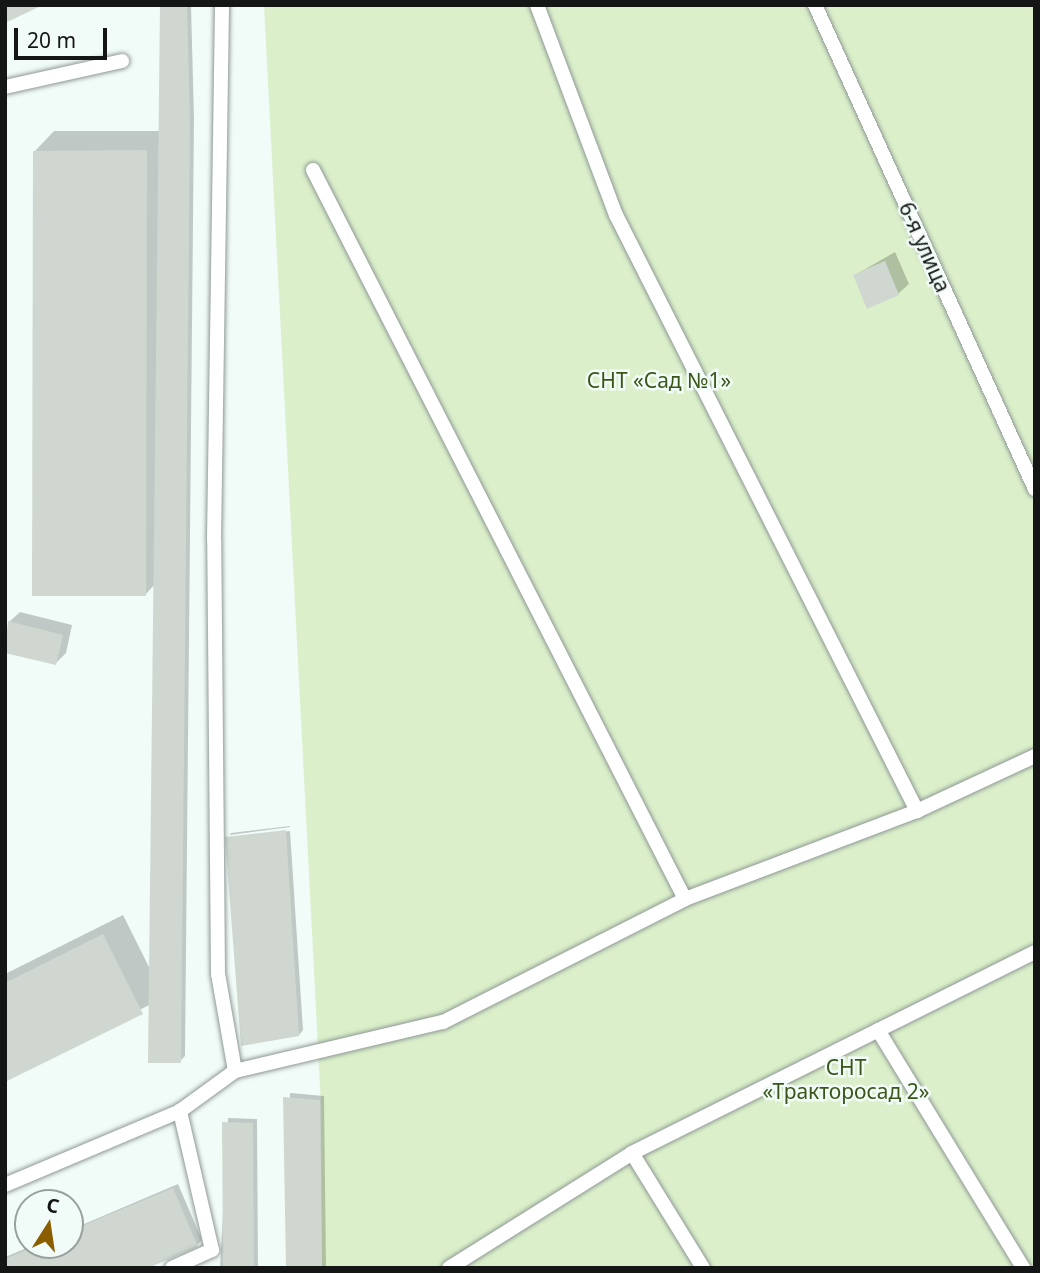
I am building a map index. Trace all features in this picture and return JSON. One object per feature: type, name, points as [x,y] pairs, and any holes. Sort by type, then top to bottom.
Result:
[{"type":"lane","points":[[222,5],[214,540],[218,947],[235,1071]]},
{"type":"lane","points":[[537,5],[616,215],[917,811]]},
{"type":"lane","name":"6-я улица","points":[[815,5],[1035,489]]},
{"type":"lane","points":[[5,87],[122,61]]},
{"type":"lane","points":[[313,170],[685,899]]},
{"type":"lane","points":[[5,1185],[180,1111],[235,1071],[443,1022],[685,899],[917,811],[1035,756]]},
{"type":"lane","points":[[449,1268],[632,1153],[1035,952]]},
{"type":"lane","points":[[878,1030],[1023,1268]]},
{"type":"lane","points":[[173,1268],[212,1250],[180,1111]]},
{"type":"lane","points":[[632,1153],[703,1268]]},
{"type":"green space","name":"СНТ «Сад №1»","points":[[264,5],[1035,5],[1035,1268],[322,1268],[321,1106]]},
{"type":"building","points":[[5,5],[43,5],[5,23]]},
{"type":"building","points":[[160,5],[187,5],[190,124],[181,1063],[148,1063]]},
{"type":"building","points":[[147,150],[146,596],[32,596],[33,151]]},
{"type":"building","points":[[885,261],[899,295],[867,309],[853,275]]},
{"type":"building","points":[[8,621],[63,635],[56,665],[5,653]]},
{"type":"building","points":[[286,830],[299,1036],[241,1046],[225,837]]},
{"type":"building","points":[[103,934],[143,1014],[5,1082],[5,983]]},
{"type":"building","points":[[283,1097],[320,1100],[322,1268],[286,1268]]},
{"type":"building","points":[[222,1122],[253,1123],[254,1268],[223,1268]]},
{"type":"building","points":[[173,1188],[198,1247],[148,1268],[5,1268],[5,1259],[14,1255],[14,1259],[84,1259],[84,1225]]},
{"type":"park label","name":"СНТ «Тракторосад 2»","points":[[846,1079]]}]
